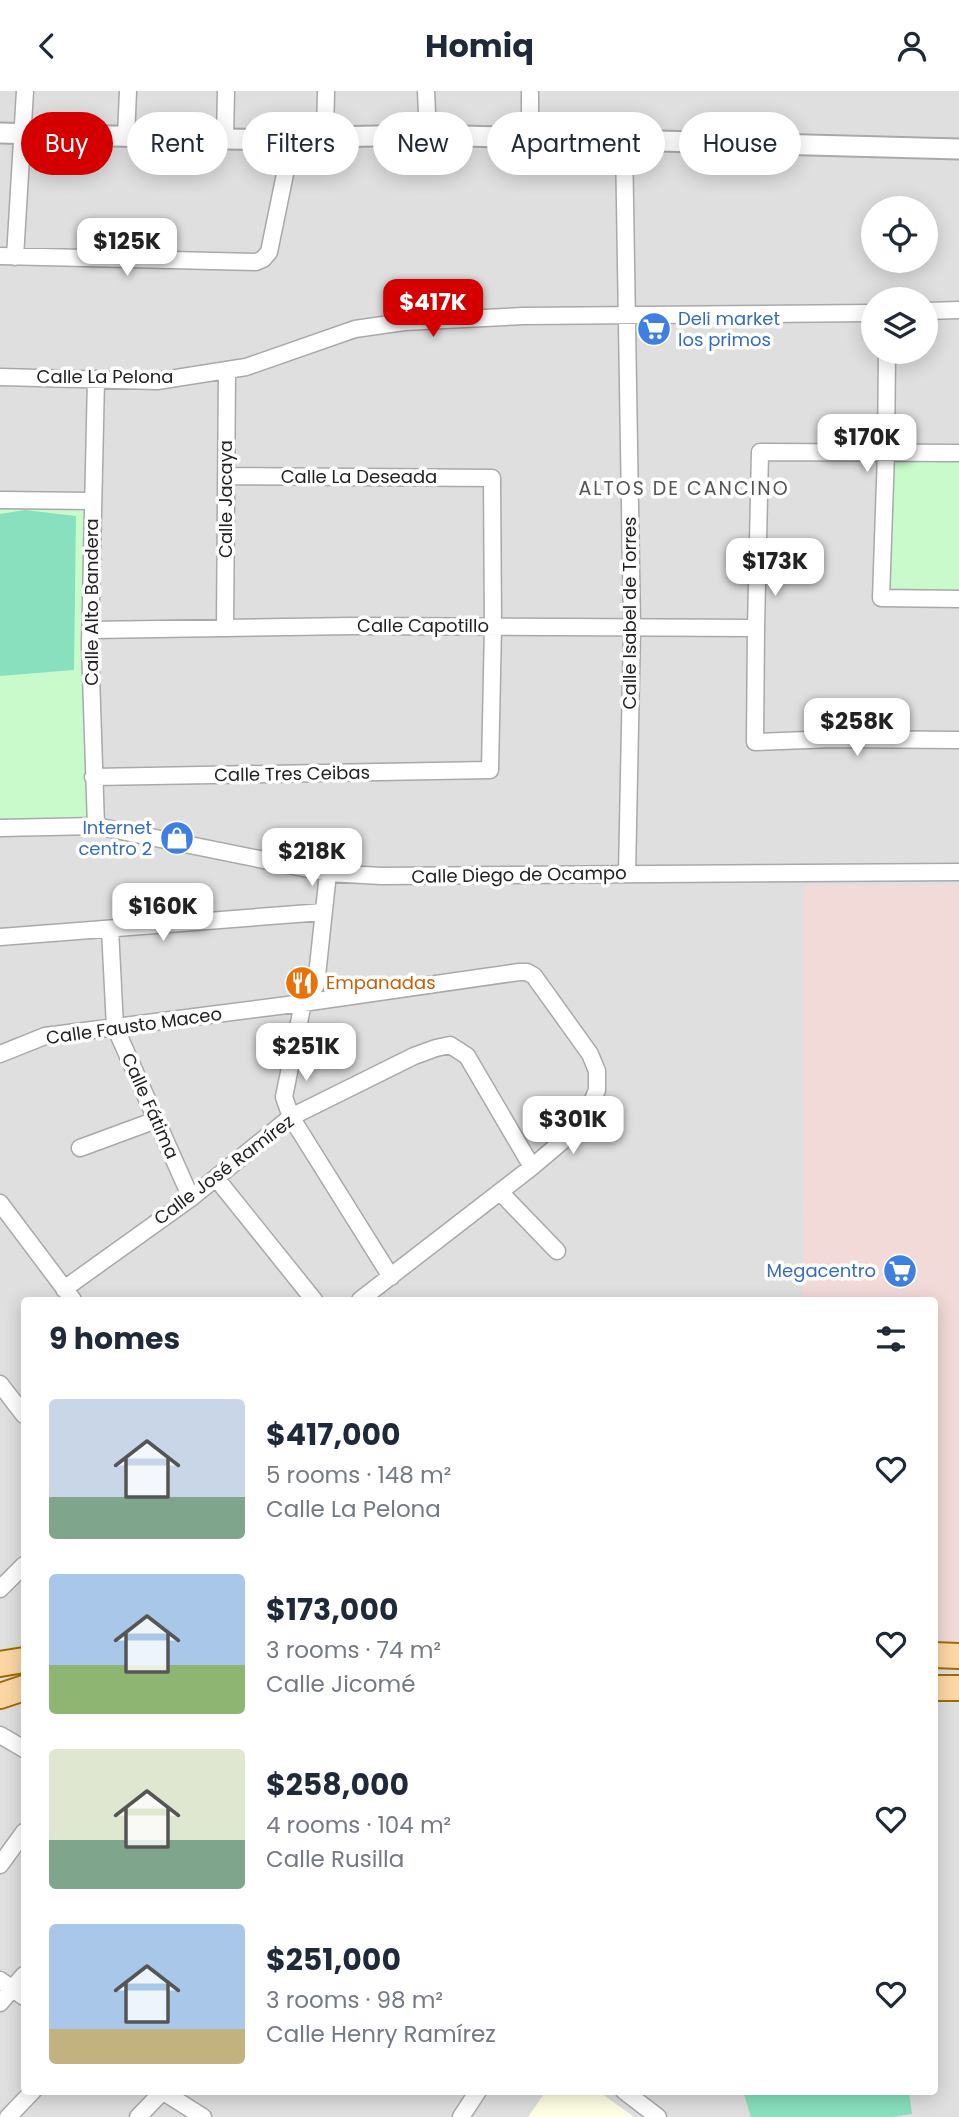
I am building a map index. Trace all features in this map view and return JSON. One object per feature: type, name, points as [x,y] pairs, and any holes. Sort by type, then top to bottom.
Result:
[{"type":"main road","points":[[938,1655],[959,1655]]},
{"type":"main road","points":[[0,1664],[21,1660]]},
{"type":"main road","points":[[938,1688],[959,1688]]},
{"type":"main road","points":[[0,1696],[21,1689]]},
{"type":"street","points":[[25,112],[26,91]]},
{"type":"street","points":[[113,137],[126,137],[128,91]]},
{"type":"street","points":[[226,91],[226,112]]},
{"type":"street","points":[[326,112],[327,91]]},
{"type":"street","points":[[426,91],[427,112]]},
{"type":"street","points":[[530,91],[530,112]]},
{"type":"street","points":[[0,134],[21,134]]},
{"type":"street","points":[[665,143],[959,149]]},
{"type":"street","points":[[21,149],[7,256],[256,262],[269,252],[285,175]]},
{"type":"street","name":"Calle Isabel de Torres","points":[[624,175],[632,628],[627,874]]},
{"type":"street","points":[[938,311],[959,310]]},
{"type":"street","name":"Calle La Pelona","points":[[0,377],[157,381],[246,367],[355,329],[404,321],[626,314],[861,313]]},
{"type":"street","points":[[887,364],[881,598],[959,599]]},
{"type":"street","name":"Calle Jacaya","points":[[225,628],[227,370]]},
{"type":"street","name":"Calle Alto Bandera","points":[[96,379],[90,630],[96,826]]},
{"type":"street","points":[[959,453],[760,453],[755,742],[833,739],[959,740]]},
{"type":"street","name":"Calle La Deseada","points":[[226,476],[492,478],[493,626]]},
{"type":"street","points":[[0,501],[93,501]]},
{"type":"street","name":"Calle Capotillo","points":[[90,630],[493,626],[756,628]]},
{"type":"street","name":"Calle Tres Ceibas","points":[[93,777],[490,770],[493,626]]},
{"type":"street","name":"Calle Diego de Ocampo","points":[[0,828],[96,826],[328,873],[382,876],[959,871]]},
{"type":"street","points":[[328,873],[316,985],[303,1003],[284,1097],[291,1117],[391,1277]]},
{"type":"street","points":[[0,937],[323,912]]},
{"type":"street","name":"Calle Fátima","points":[[110,929],[115,1027],[191,1198]]},
{"type":"street","name":"Calle Fausto Maceo","points":[[0,1054],[45,1036],[527,972],[534,976],[590,1054],[597,1071],[597,1090],[587,1114],[566,1138],[532,1167]]},
{"type":"street","name":"Calle José Ramírez","points":[[69,1295],[291,1117],[414,1056],[436,1048],[450,1045],[467,1056],[532,1167]]},
{"type":"street","points":[[80,1148],[156,1120]]},
{"type":"street","points":[[364,1297],[532,1167]]},
{"type":"street","points":[[216,1178],[312,1297]]},
{"type":"street","points":[[501,1193],[556,1251]]},
{"type":"street","points":[[0,1203],[69,1295]]},
{"type":"street","points":[[0,1384],[21,1411]]},
{"type":"street","points":[[0,1589],[21,1568]]},
{"type":"street","points":[[0,1735],[21,1747]]},
{"type":"street","points":[[0,1865],[21,1836]]},
{"type":"street","points":[[0,2003],[13,1989]]},
{"type":"street","points":[[8,2117],[29,2095]]},
{"type":"street","points":[[138,2117],[159,2095]]},
{"type":"street","points":[[169,2095],[203,2117]]},
{"type":"street","points":[[461,2117],[475,2095]]},
{"type":"street","points":[[629,2095],[658,2117]]},
{"type":"shaded area","points":[[0,91],[959,91],[959,2117],[0,2117]]},
{"type":"shaded area","name":"Megacentro","points":[[959,885],[959,1643],[938,1642],[938,1297],[803,1297],[804,886]]},
{"type":"shaded area","points":[[543,2095],[604,2095],[634,2117],[528,2117]]},
{"type":"green space","points":[[959,461],[959,589],[888,588],[894,463]]},
{"type":"green space","points":[[0,509],[83,510],[92,820],[0,821]]},
{"type":"green space","points":[[25,510],[76,516],[74,670],[0,676],[0,514]]},
{"type":"green space","points":[[744,2095],[910,2095],[912,2114],[892,2117],[751,2117]]},
{"type":"place","name":"Deli market los primos","points":[[654,329]]},
{"type":"place","name":"Internet centro 2","points":[[177,838]]},
{"type":"place","name":"Empanadas","points":[[302,983]]},
{"type":"place","name":"Megacentro","points":[[900,1271]]},
{"type":"district","name":"ALTOS DE CANCINO","points":[[684,488]]}]
